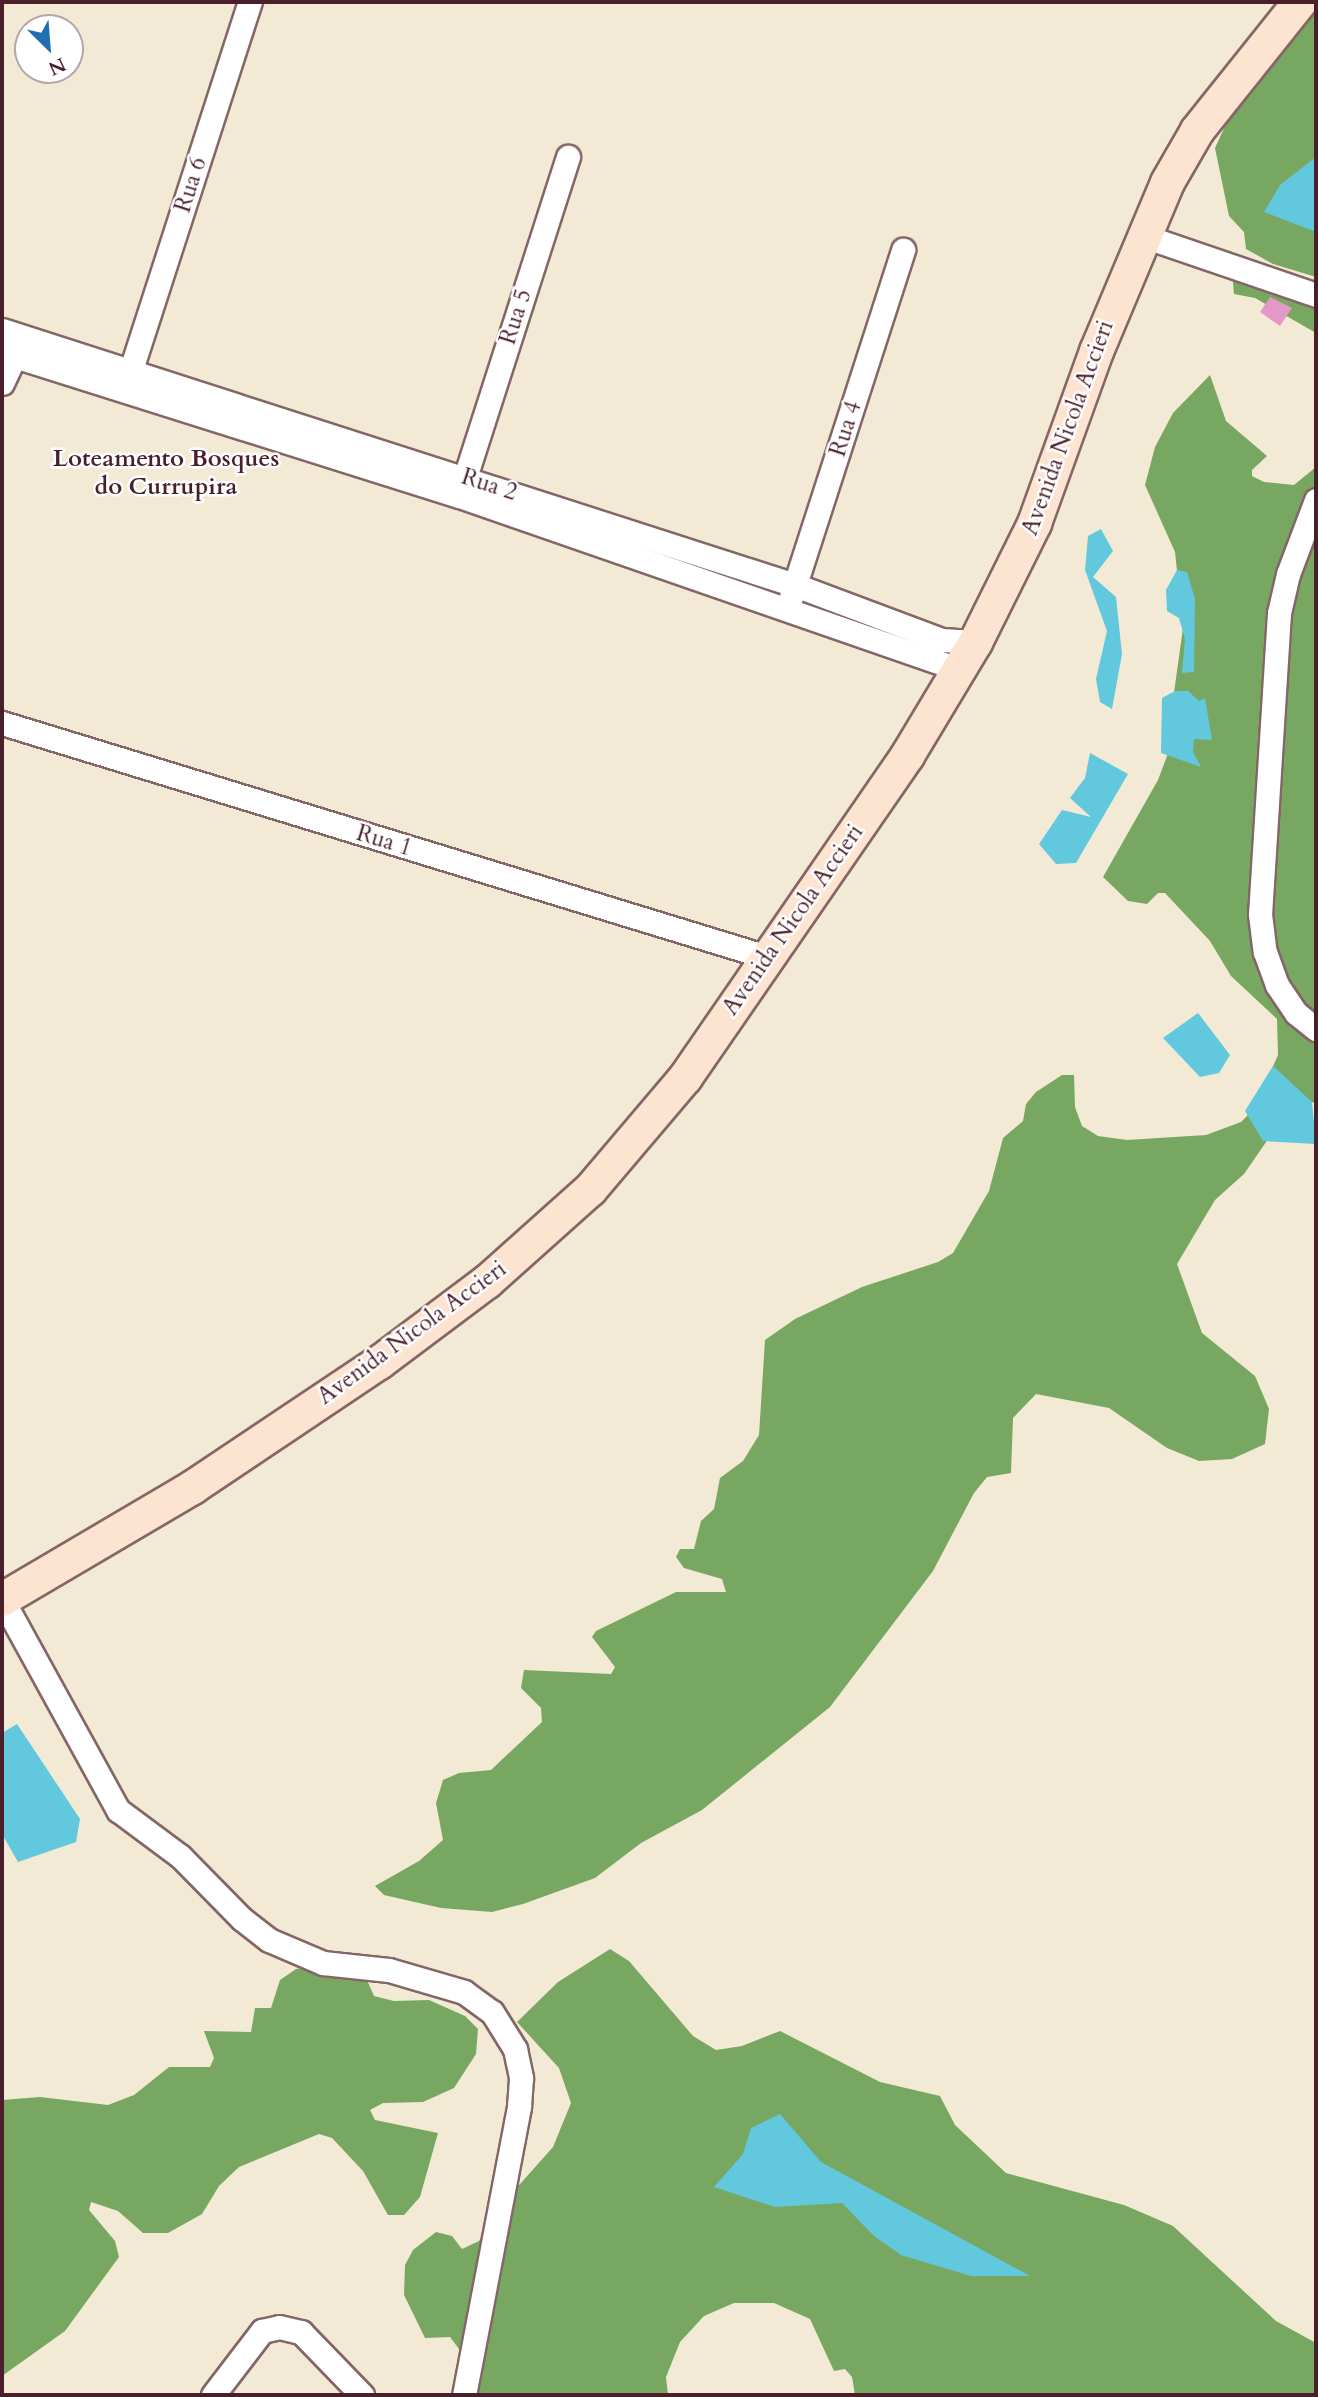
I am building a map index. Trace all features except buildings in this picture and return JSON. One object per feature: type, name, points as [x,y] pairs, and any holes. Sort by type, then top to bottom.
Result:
[{"type":"street","name":"Rua 6","points":[[129,379],[250,2]]},
{"type":"street","name":"Avenida Nicola Accieri","points":[[2,1599],[192,1487],[379,1362],[487,1281],[590,1189],[685,1077],[907,755],[967,655],[1034,523],[1141,235],[1197,130],[1299,2]]},
{"type":"street","name":"Rua 5","points":[[462,487],[568,156]]},
{"type":"street","points":[[1141,235],[1316,295]]},
{"type":"street","name":"Rua 4","points":[[787,608],[903,250]]},
{"type":"street","name":"Rua 2","points":[[11,344],[129,379],[462,487],[795,585],[942,640],[967,655]]},
{"type":"street","points":[[2,383],[11,344]]},
{"type":"street","name":"Rua 2","points":[[462,487],[787,608],[967,655]]},
{"type":"street","points":[[1316,500],[1287,574],[1279,613],[1260,914],[1265,952],[1277,985],[1296,1013],[1316,1030]]},
{"type":"street","name":"Rua 1","points":[[2,723],[767,957]]},
{"type":"street","points":[[2,1599],[118,1810],[180,1856],[242,1919],[269,1940],[323,1962],[390,1970],[464,1992],[492,2012],[515,2049],[521,2078],[519,2107],[464,2395]]},
{"type":"street","points":[[213,2395],[262,2331],[279,2327],[301,2332],[362,2395]]},
{"type":"green space","points":[[1316,12],[1316,277],[1273,264],[1246,249],[1244,232],[1229,216],[1215,148],[1226,124]]},
{"type":"green space","points":[[1232,271],[1281,286],[1316,310],[1316,333],[1255,298],[1234,294]]},
{"type":"green space","points":[[1210,375],[1226,421],[1267,456],[1252,470],[1252,476],[1264,482],[1294,485],[1316,467],[1316,1101],[1284,1116],[1244,1174],[1215,1200],[1177,1264],[1202,1333],[1255,1376],[1269,1409],[1265,1444],[1232,1459],[1199,1461],[1167,1448],[1109,1408],[1036,1394],[1013,1418],[1011,1473],[987,1477],[974,1493],[933,1571],[830,1707],[702,1810],[641,1843],[595,1878],[523,1904],[492,1912],[441,1908],[384,1895],[375,1886],[419,1861],[443,1840],[436,1803],[443,1780],[459,1773],[491,1770],[542,1722],[541,1708],[521,1688],[524,1670],[611,1674],[615,1667],[592,1637],[596,1631],[676,1592],[726,1592],[722,1579],[684,1568],[676,1557],[680,1549],[694,1549],[701,1521],[714,1509],[720,1478],[743,1461],[759,1435],[765,1340],[795,1319],[862,1287],[938,1262],[953,1253],[989,1191],[1003,1138],[1023,1121],[1026,1104],[1036,1092],[1062,1075],[1074,1075],[1075,1107],[1082,1126],[1098,1136],[1127,1140],[1206,1135],[1241,1122],[1254,1109],[1278,1055],[1277,1019],[1231,976],[1210,941],[1165,893],[1158,893],[1147,904],[1128,901],[1103,877],[1158,780],[1173,740],[1172,707],[1183,628],[1175,552],[1145,485],[1155,447],[1173,413]]},
{"type":"green space","points":[[610,1949],[629,1961],[693,2036],[716,2050],[742,2046],[780,2031],[880,2082],[940,2096],[955,2125],[1006,2173],[1124,2205],[1173,2226],[1276,2321],[1316,2343],[1316,2395],[855,2395],[852,2377],[845,2369],[834,2371],[810,2319],[774,2303],[734,2303],[704,2316],[680,2342],[666,2377],[668,2395],[457,2395],[465,2357],[450,2337],[425,2338],[404,2295],[405,2265],[413,2250],[436,2232],[452,2236],[462,2249],[479,2241],[504,2202],[553,2147],[571,2103],[559,2068],[517,2022],[558,1982]]},
{"type":"green space","points":[[359,1962],[374,1996],[394,2001],[429,2000],[465,2016],[478,2029],[476,2054],[454,2088],[423,2102],[383,2103],[370,2110],[375,2120],[438,2133],[420,2197],[404,2215],[388,2215],[363,2171],[332,2138],[319,2134],[239,2167],[219,2186],[202,2214],[168,2233],[143,2233],[118,2211],[91,2202],[89,2210],[115,2241],[119,2257],[65,2331],[2,2376],[2,2100],[40,2097],[108,2105],[134,2095],[169,2067],[210,2067],[214,2058],[204,2031],[251,2032],[255,2008],[271,2008],[280,1980],[296,1969]]},
{"type":"water","points":[[1316,157],[1316,232],[1264,212],[1280,185]]},
{"type":"water","points":[[1101,529],[1113,551],[1093,577],[1116,597],[1122,654],[1112,709],[1100,702],[1096,679],[1107,631],[1085,570],[1088,536]]},
{"type":"water","points":[[1177,570],[1187,572],[1195,599],[1194,672],[1182,673],[1185,639],[1179,618],[1167,611],[1166,590]]},
{"type":"water","points":[[1175,691],[1188,691],[1199,701],[1205,698],[1212,740],[1194,739],[1193,752],[1201,767],[1161,753],[1162,698]]},
{"type":"water","points":[[1090,753],[1128,774],[1076,863],[1056,864],[1039,844],[1062,810],[1091,817],[1070,798],[1085,778]]},
{"type":"water","points":[[1198,1013],[1230,1055],[1219,1073],[1200,1077],[1163,1038]]},
{"type":"water","points":[[1273,1066],[1312,1102],[1316,1144],[1263,1141],[1245,1111]]},
{"type":"water","points":[[17,1724],[80,1819],[76,1842],[18,1862],[2,1834],[2,1733]]},
{"type":"water","points":[[780,2114],[821,2162],[1030,2276],[971,2276],[901,2255],[874,2236],[842,2203],[775,2207],[714,2187],[743,2154],[751,2128]]},
{"type":"district","name":"Loteamento Bosques do Currupira","points":[[166,473]]}]
